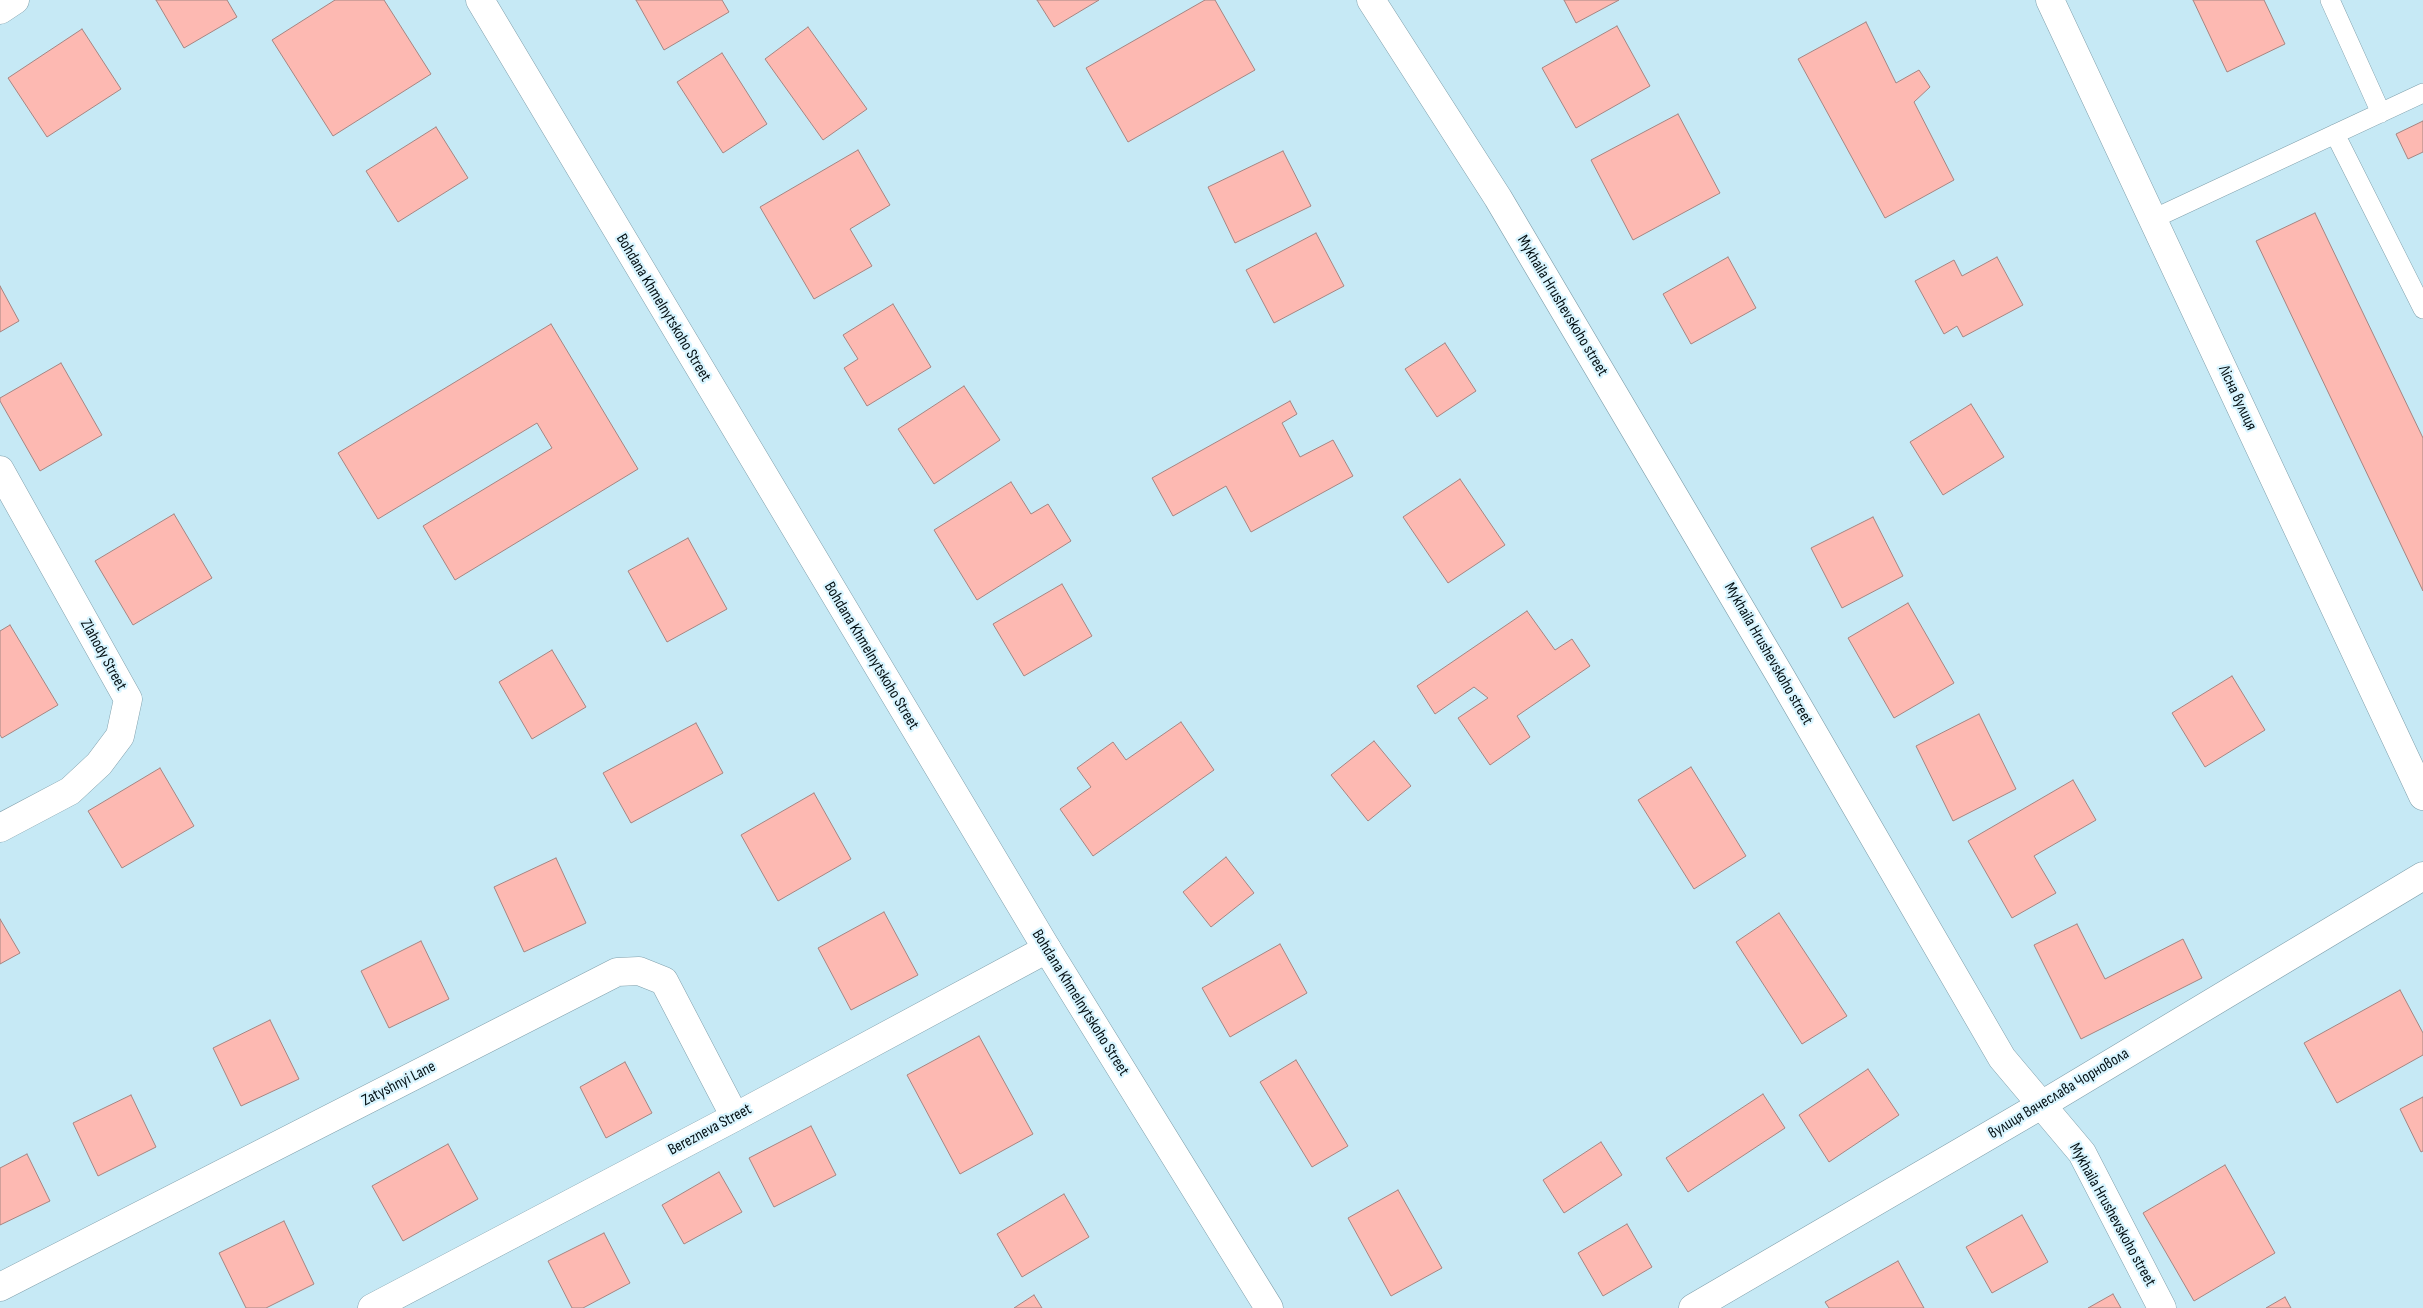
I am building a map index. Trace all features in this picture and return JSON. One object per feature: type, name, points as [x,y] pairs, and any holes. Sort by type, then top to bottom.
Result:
[{"type":"street","points":[[0,10],[15,0]]},
{"type":"street","name":"Bohdana Khmelnytskoho Street","points":[[480,0],[1047,949],[1269,1308]]},
{"type":"street","name":"Mykhaila Hrushevskoho street","points":[[1371,0],[1508,214],[2002,1058],[2043,1104],[2082,1153],[2162,1308]]},
{"type":"street","name":"Лісна вулиця","points":[[2050,0],[2423,796]]},
{"type":"street","name":"Zlahody Street","points":[[0,470],[128,699],[120,736],[100,764],[70,791],[0,828]]},
{"type":"street","name":"вулиця Вячеслава Чорновола","points":[[1693,1308],[2043,1104],[2423,876]]},
{"type":"street","name":"Berezneva Street","points":[[372,1308],[735,1117],[1047,949]]},
{"type":"street","name":"Zatyshnyi Lane","points":[[0,1287],[617,972],[639,971],[664,981],[735,1117]]},
{"type":"lane","points":[[2330,0],[2381,113]]},
{"type":"lane","points":[[2153,219],[2423,93]]},
{"type":"lane","points":[[2336,134],[2423,309]]},
{"type":"building","points":[[156,0],[227,0],[237,17],[184,48]]},
{"type":"building","points":[[335,0],[384,0],[431,74],[333,136],[272,40]]},
{"type":"building","points":[[636,0],[722,0],[729,12],[664,50]]},
{"type":"building","points":[[1037,0],[1099,0],[1054,27]]},
{"type":"building","points":[[1205,0],[1215,0],[1255,70],[1128,142],[1086,68]]},
{"type":"building","points":[[1564,0],[1619,0],[1576,23]]},
{"type":"building","points":[[2193,0],[2264,0],[2285,44],[2227,72]]},
{"type":"building","points":[[1866,22],[1896,83],[1919,70],[1930,87],[1914,102],[1954,180],[1885,218],[1798,59]]},
{"type":"building","points":[[1617,26],[1650,86],[1576,128],[1542,68]]},
{"type":"building","points":[[808,27],[867,109],[823,140],[765,59]]},
{"type":"building","points":[[82,29],[121,89],[47,137],[8,78]]},
{"type":"building","points":[[722,53],[767,124],[723,153],[677,82]]},
{"type":"building","points":[[1678,114],[1720,193],[1633,240],[1591,160]]},
{"type":"building","points":[[2423,121],[2423,152],[2408,159],[2396,134]]},
{"type":"building","points":[[436,127],[468,178],[398,222],[366,171]]},
{"type":"building","points":[[858,150],[890,205],[850,229],[872,266],[814,299],[760,207]]},
{"type":"building","points":[[1283,151],[1311,206],[1235,243],[1208,187]]},
{"type":"building","points":[[2315,213],[2423,438],[2423,591],[2256,241]]},
{"type":"building","points":[[1316,233],[1344,286],[1274,323],[1246,270]]},
{"type":"building","points":[[1728,257],[1756,308],[1691,344],[1663,294]]},
{"type":"building","points":[[1997,257],[2023,305],[1963,337],[1957,326],[1944,334],[1915,281],[1954,260],[1962,276]]},
{"type":"building","points":[[0,286],[19,321],[0,332]]},
{"type":"building","points":[[893,304],[931,367],[867,406],[844,368],[858,359],[843,335]]},
{"type":"building","points":[[551,324],[638,469],[455,580],[423,526],[552,448],[537,423],[378,519],[338,453]]},
{"type":"building","points":[[1445,343],[1476,391],[1437,417],[1405,369]]},
{"type":"building","points":[[61,363],[102,435],[40,471],[0,398]]},
{"type":"building","points":[[964,386],[1000,440],[934,484],[898,429]]},
{"type":"building","points":[[1290,401],[1297,414],[1282,423],[1300,457],[1333,440],[1353,476],[1251,532],[1226,486],[1173,516],[1152,478]]},
{"type":"building","points":[[1971,404],[2004,457],[1943,495],[1910,442]]},
{"type":"building","points":[[1460,479],[1505,545],[1448,583],[1403,517]]},
{"type":"building","points":[[1011,482],[1031,514],[1048,504],[1071,541],[977,600],[934,530]]},
{"type":"building","points":[[174,514],[212,578],[133,625],[95,561]]},
{"type":"building","points":[[1873,517],[1903,576],[1842,608],[1811,548]]},
{"type":"building","points":[[688,538],[727,609],[667,642],[628,571]]},
{"type":"building","points":[[1062,584],[1092,636],[1024,676],[993,624]]},
{"type":"building","points":[[1908,603],[1954,683],[1894,718],[1848,638]]},
{"type":"building","points":[[1527,611],[1555,650],[1572,639],[1590,666],[1517,716],[1530,737],[1490,765],[1458,718],[1488,698],[1474,687],[1435,714],[1417,686]]},
{"type":"building","points":[[10,625],[58,705],[2,738],[0,735],[0,631]]},
{"type":"building","points":[[552,650],[586,707],[532,739],[499,682]]},
{"type":"building","points":[[2232,676],[2265,730],[2205,767],[2172,713]]},
{"type":"building","points":[[1979,714],[2016,789],[1953,821],[1916,746]]},
{"type":"building","points":[[1181,722],[1214,770],[1093,856],[1060,809],[1091,787],[1077,768],[1113,742],[1126,760]]},
{"type":"building","points":[[696,723],[723,773],[631,823],[603,773]]},
{"type":"building","points":[[1374,741],[1411,786],[1368,821],[1331,775]]},
{"type":"building","points":[[1691,767],[1746,856],[1694,889],[1638,800]]},
{"type":"building","points":[[160,768],[194,826],[122,868],[88,811]]},
{"type":"building","points":[[2073,780],[2096,820],[2034,856],[2056,893],[2012,918],[1968,841]]},
{"type":"building","points":[[814,793],[851,859],[778,901],[741,835]]},
{"type":"building","points":[[1226,857],[1254,893],[1211,927],[1183,892]]},
{"type":"building","points":[[556,858],[586,923],[524,952],[494,887]]},
{"type":"building","points":[[884,912],[918,975],[851,1010],[818,948]]},
{"type":"building","points":[[1779,913],[1847,1016],[1802,1044],[1736,942]]},
{"type":"building","points":[[0,919],[20,953],[0,964]]},
{"type":"building","points":[[2077,924],[2105,979],[2183,939],[2202,978],[2081,1039],[2034,945]]},
{"type":"building","points":[[421,941],[449,999],[389,1028],[361,971]]},
{"type":"building","points":[[1280,944],[1307,993],[1230,1037],[1202,988]]},
{"type":"building","points":[[2400,990],[2423,1033],[2423,1055],[2337,1103],[2304,1043]]},
{"type":"building","points":[[270,1020],[299,1079],[241,1106],[213,1048]]},
{"type":"building","points":[[979,1036],[1033,1134],[960,1174],[907,1075]]},
{"type":"building","points":[[1296,1060],[1348,1146],[1312,1167],[1260,1082]]},
{"type":"building","points":[[625,1062],[652,1113],[606,1138],[580,1087]]},
{"type":"building","points":[[1868,1069],[1899,1115],[1829,1162],[1799,1115]]},
{"type":"building","points":[[1763,1094],[1785,1128],[1688,1192],[1666,1158]]},
{"type":"building","points":[[131,1095],[156,1147],[98,1176],[73,1123]]},
{"type":"building","points":[[2423,1097],[2423,1151],[2421,1152],[2400,1109]]},
{"type":"building","points":[[811,1126],[836,1175],[774,1207],[749,1158]]},
{"type":"building","points":[[1601,1142],[1622,1175],[1564,1213],[1543,1180]]},
{"type":"building","points":[[448,1144],[478,1199],[403,1241],[372,1186]]},
{"type":"building","points":[[27,1154],[50,1201],[0,1225],[0,1168]]},
{"type":"building","points":[[2225,1165],[2275,1253],[2194,1301],[2143,1213]]},
{"type":"building","points":[[719,1172],[742,1212],[684,1244],[662,1205]]},
{"type":"building","points":[[1398,1190],[1442,1268],[1391,1296],[1348,1218]]},
{"type":"building","points":[[1064,1194],[1089,1237],[1022,1277],[997,1234]]},
{"type":"building","points":[[2022,1215],[2048,1262],[1992,1293],[1966,1247]]},
{"type":"building","points":[[284,1221],[314,1284],[266,1308],[246,1308],[219,1253]]},
{"type":"building","points":[[1627,1224],[1652,1267],[1603,1296],[1578,1253]]},
{"type":"building","points":[[604,1233],[630,1283],[583,1308],[572,1308],[548,1261]]},
{"type":"building","points":[[1898,1261],[1924,1308],[1829,1308],[1825,1302]]},
{"type":"building","points":[[2113,1294],[2121,1308],[2088,1308]]},
{"type":"building","points":[[1034,1295],[1042,1308],[1014,1308]]},
{"type":"building","points":[[2285,1297],[2291,1308],[2266,1308]]}]
